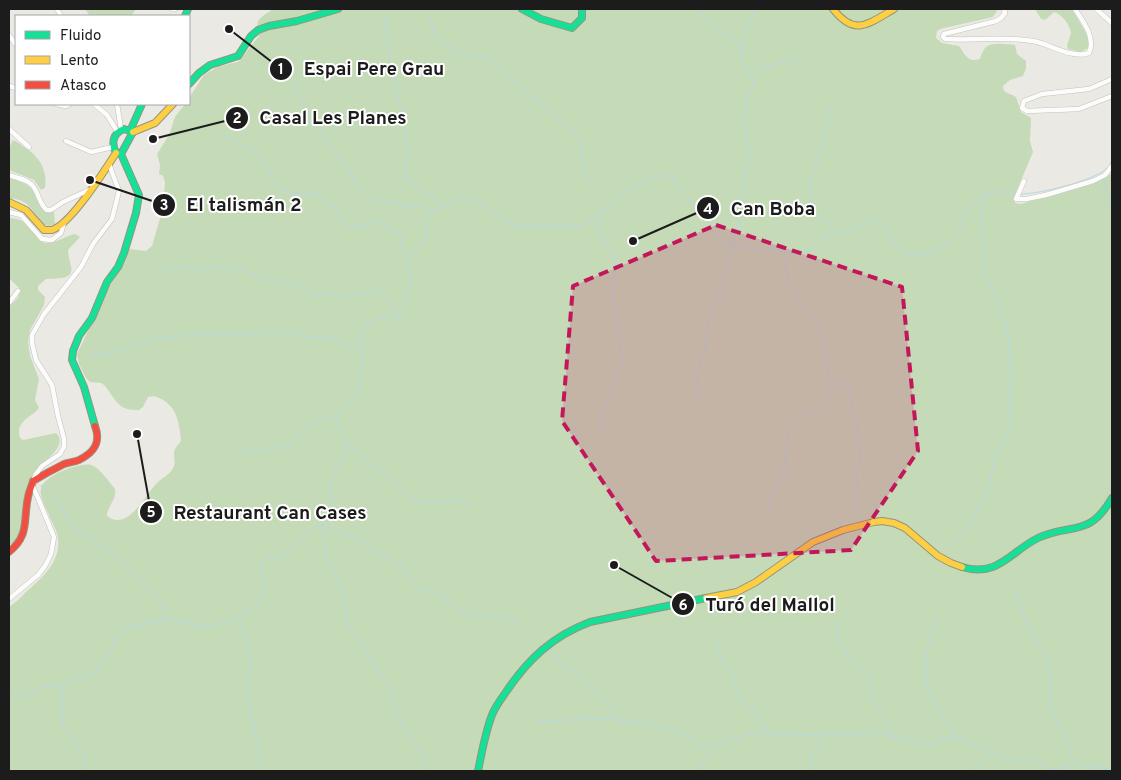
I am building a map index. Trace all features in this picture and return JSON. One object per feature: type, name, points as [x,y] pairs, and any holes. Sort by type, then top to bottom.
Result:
[{"type":"street","points":[[190,83],[207,66],[238,56],[247,41],[259,30],[277,24],[296,22],[329,10],[338,9]]},
{"type":"street","points":[[522,9],[541,19],[572,28],[579,23],[582,17],[582,9]]},
{"type":"street","points":[[833,9],[849,24],[860,27],[874,22],[894,9]]},
{"type":"street","points":[[1004,9],[1005,13],[996,22],[955,30],[943,36],[945,39],[950,40],[974,38],[1032,41],[1063,51],[1089,53],[1092,39],[1075,9]]},
{"type":"street","points":[[1096,9],[1112,23]]},
{"type":"street","points":[[1112,78],[1090,89],[1036,95],[1024,101],[1022,108],[1027,111],[1079,109],[1112,96]]},
{"type":"street","points":[[95,105],[119,130],[131,131],[155,123],[173,105]]},
{"type":"street","points":[[33,481],[66,463],[78,461],[90,453],[98,443],[98,434],[91,417],[84,387],[72,360],[73,351],[79,336],[92,318],[107,282],[118,267],[136,213],[139,195],[116,151],[114,137],[119,130],[117,105]]},
{"type":"street","points":[[9,202],[29,210],[45,231],[50,231],[64,222],[92,188],[131,131],[142,105]]},
{"type":"street","points":[[9,129],[29,146]]},
{"type":"street","points":[[66,141],[91,152],[116,151]]},
{"type":"street","points":[[9,552],[17,546],[25,534],[28,496],[36,474],[42,466],[60,454],[64,446],[52,386],[36,360],[32,335],[43,316],[81,267],[93,244],[112,219],[120,190],[109,164]]},
{"type":"street","points":[[1024,182],[1016,199],[1046,195],[1093,181],[1105,175],[1112,166]]},
{"type":"street","points":[[9,175],[31,183],[43,208],[47,210],[52,210],[62,202],[81,195],[92,188]]},
{"type":"street","points":[[9,212],[21,215],[42,239],[52,240],[61,234],[64,222]]},
{"type":"street","points":[[9,303],[18,291]]},
{"type":"street","points":[[9,599],[42,571],[54,545],[53,534],[33,481]]},
{"type":"street","points":[[478,771],[490,722],[501,699],[532,658],[547,644],[568,630],[590,622],[737,592],[750,586],[814,541],[842,531],[882,521],[891,522],[901,527],[948,564],[972,569],[994,567],[1009,560],[1039,538],[1080,528],[1095,522],[1105,511],[1112,498]]},
{"type":"highlighted area","points":[[716,225],[902,287],[918,451],[851,550],[656,561],[562,421],[573,286]]},
{"type":"green space","points":[[85,9],[136,9],[132,15],[89,15]]},
{"type":"green space","points":[[273,9],[998,9],[993,17],[940,29],[937,31],[936,38],[942,43],[959,46],[967,57],[972,60],[980,59],[988,45],[1015,45],[1017,54],[1026,61],[1026,69],[1023,76],[1010,80],[1003,86],[1006,92],[1016,97],[1021,112],[1031,118],[1030,141],[1033,152],[1014,197],[1015,203],[1021,204],[1106,177],[1112,173],[1112,771],[9,771],[9,607],[49,569],[57,555],[58,547],[58,538],[43,501],[41,488],[48,479],[63,471],[79,466],[91,465],[101,472],[115,489],[115,496],[107,516],[114,520],[122,519],[135,510],[156,484],[172,470],[175,463],[174,451],[181,440],[177,417],[168,404],[152,396],[148,397],[143,407],[139,410],[132,410],[121,406],[104,385],[90,382],[86,378],[79,364],[77,354],[105,292],[115,278],[130,249],[146,251],[152,246],[163,208],[165,182],[163,176],[159,174],[160,165],[157,154],[169,135],[175,117],[184,105],[190,105],[190,96],[204,75],[219,66],[238,62],[259,36],[258,22]]},
{"type":"green space","points":[[1035,9],[1072,9],[1090,40],[1088,48],[1081,52],[1068,49],[1067,45],[1071,33],[1065,20],[1054,12],[1045,20],[1041,19]]},
{"type":"green space","points":[[13,140],[38,159],[44,169],[45,188],[41,190],[34,180],[9,170],[9,148]]},
{"type":"green space","points":[[9,177],[29,186],[40,205],[54,212],[55,224],[51,226],[43,223],[26,203],[9,198]]},
{"type":"green space","points":[[9,218],[26,223],[33,229],[39,240],[44,243],[75,234],[80,237],[68,250],[71,266],[70,274],[63,278],[46,279],[38,286],[38,290],[45,297],[44,305],[30,330],[28,342],[30,356],[39,379],[35,400],[39,408],[25,420],[19,432],[20,438],[23,440],[56,433],[59,443],[53,454],[38,468],[31,480],[26,495],[20,536],[18,540],[9,545],[9,307],[18,298],[20,289],[9,278]]},
{"type":"waterway","points":[[699,9],[703,17],[738,44],[743,63],[753,80],[753,87],[746,102],[747,114],[743,123],[750,156],[744,179],[739,222],[732,236],[735,245]]},
{"type":"waterway","points":[[742,53],[744,33],[751,22],[754,9]]},
{"type":"waterway","points":[[431,17],[433,32],[439,40],[463,54],[491,58],[562,124],[575,133],[581,145],[584,173],[591,186]]},
{"type":"waterway","points":[[384,18],[390,55],[387,65],[394,76],[410,148],[404,175],[411,183],[444,205]]},
{"type":"waterway","points":[[750,75],[767,67],[798,58]]},
{"type":"waterway","points":[[293,80],[298,95],[307,111],[309,122],[319,130],[362,190],[373,200],[433,210]]},
{"type":"waterway","points":[[829,106],[829,118],[822,148],[809,185],[816,214],[837,231]]},
{"type":"waterway","points":[[220,133],[246,149],[258,153],[275,184],[287,191],[294,193],[307,192],[320,197],[331,204],[347,224],[358,227],[375,222],[400,234],[402,249],[409,255]]},
{"type":"waterway","points":[[1110,165],[1112,159]]},
{"type":"waterway","points":[[1021,194],[1066,186],[1091,178],[1107,168]]},
{"type":"waterway","points":[[399,317],[404,308],[411,274],[407,267],[406,259],[421,246],[428,235],[425,222],[434,210],[464,198],[484,206],[517,226],[578,227],[584,225],[626,192],[648,179],[660,176],[673,176],[692,204],[706,218],[716,236],[727,243],[766,250],[773,249],[787,253],[802,253],[828,234],[847,231],[876,219],[882,223],[895,247],[916,255],[929,253],[942,247],[953,238],[958,233],[968,209],[980,199],[994,193],[1017,193]]},
{"type":"waterway","points":[[1103,177],[1112,208]]},
{"type":"waterway","points":[[950,548],[957,537],[976,516],[988,491],[996,453],[1004,441],[1012,419],[1010,391],[1012,373],[1009,338],[1005,328],[1006,323],[995,292],[983,276],[985,251],[981,221],[985,195]]},
{"type":"waterway","points":[[600,212],[599,230],[615,258],[613,300],[619,331],[618,341],[623,358],[622,367],[603,409],[601,418],[604,436]]},
{"type":"waterway","points":[[696,405],[699,391],[696,375],[705,350],[707,328],[723,288],[729,253],[738,246]]},
{"type":"waterway","points":[[767,514],[770,502],[784,471],[789,432],[796,423],[824,402],[830,390],[826,355],[819,331],[810,312],[789,281],[785,263],[791,254]]},
{"type":"waterway","points":[[162,272],[177,266],[196,269],[222,267],[238,269],[272,281],[298,283],[308,292],[315,295],[325,293],[346,295],[379,291],[387,298],[399,317]]},
{"type":"waterway","points":[[399,317],[388,316],[370,321],[361,330],[359,338],[363,349],[363,359],[359,375],[360,390],[337,415],[336,419],[345,438],[346,446],[333,476],[330,516],[323,523],[326,555],[341,585],[350,632],[360,638],[379,675],[388,681],[396,710],[421,754],[426,771]]},
{"type":"waterway","points":[[90,355],[114,352],[155,339],[215,333],[302,332],[306,337],[332,338],[352,347],[362,345]]},
{"type":"waterway","points":[[829,378],[848,389],[856,419],[860,461],[856,471],[858,495],[856,510]]},
{"type":"waterway","points":[[237,451],[261,452],[274,446],[283,449],[296,439],[304,427],[337,414]]},
{"type":"waterway","points":[[347,443],[418,502],[464,500],[474,504]]},
{"type":"waterway","points":[[40,485],[62,506],[66,517],[74,528],[115,554],[156,594],[162,606],[163,619]]},
{"type":"waterway","points":[[327,521],[329,528],[358,539],[381,555],[404,567],[414,585],[420,590],[440,592],[444,594],[447,602],[463,611],[487,617],[506,617],[520,624]]},
{"type":"waterway","points":[[9,693],[23,696],[41,687],[64,685],[94,674],[110,653],[119,634],[129,628],[170,619],[201,626],[213,625],[226,623],[250,611],[258,604],[264,594],[261,568],[263,560],[267,556],[280,557],[284,555],[309,531],[323,524]]},
{"type":"waterway","points":[[1014,589],[1028,627],[1047,658],[1050,669],[1051,710],[1055,720],[1064,732],[1074,763]]},
{"type":"waterway","points":[[939,616],[926,652],[925,672],[935,705],[955,737]]},
{"type":"waterway","points":[[239,618],[251,664],[247,689],[262,771]]},
{"type":"waterway","points":[[836,622],[840,644],[848,656],[871,677],[872,695],[894,737]]},
{"type":"waterway","points":[[716,642],[721,659],[731,672],[741,701],[747,707],[756,711],[768,732]]},
{"type":"waterway","points":[[551,652],[562,665],[579,672],[624,721]]},
{"type":"waterway","points":[[64,685],[60,705],[63,728],[84,753],[86,771]]},
{"type":"waterway","points":[[536,721],[607,719],[645,723],[672,729],[692,737],[700,747],[716,745],[747,734],[762,732],[798,735],[872,732],[931,745],[949,737],[962,739],[1000,757],[1026,759],[1047,768],[1058,768],[1074,763],[1112,770]]},
{"type":"waterway","points":[[811,771],[812,754],[825,734]]},
{"type":"waterway","points":[[697,771],[716,745]]},
{"type":"waterway","points":[[973,771],[993,754]]},
{"type":"waterway","points":[[1087,771],[1092,767]]},
{"type":"traffic: fast","points":[[185,15],[188,9]]},
{"type":"traffic: fast","points":[[190,83],[210,65],[238,56],[251,36],[258,30],[338,9]]},
{"type":"traffic: fast","points":[[522,9],[541,19],[572,28],[582,18],[582,9]]},
{"type":"traffic: fast","points":[[130,131],[142,105]]},
{"type":"traffic: fast","points":[[116,153],[113,142],[117,133],[124,129],[133,132]]},
{"type":"traffic: fast","points":[[121,154],[133,132]]},
{"type":"traffic: fast","points":[[95,426],[84,387],[72,360],[73,351],[79,336],[92,318],[107,282],[118,267],[136,213],[139,195],[121,154]]},
{"type":"traffic: fast","points":[[962,567],[985,569],[995,566],[1038,538],[1050,533],[1087,524],[1103,511],[1112,498]]},
{"type":"traffic: fast","points":[[478,771],[487,729],[496,706],[523,669],[542,650],[564,634],[590,622],[706,598]]},
{"type":"traffic: slow","points":[[833,9],[841,18],[855,25],[869,23],[894,9]]},
{"type":"traffic: slow","points":[[133,132],[155,123],[172,105]]},
{"type":"traffic: slow","points":[[9,202],[26,210],[44,230],[52,230],[69,218],[116,153]]},
{"type":"traffic: slow","points":[[706,598],[737,592],[756,582],[813,542],[843,530],[882,521],[894,523],[905,528],[938,556],[962,567]]},
{"type":"traffic: jam","points":[[9,552],[16,546],[23,533],[28,497],[33,481],[64,464],[77,461],[89,454],[97,442],[95,426]]},
{"type":"place","name":"Espai Pere Grau","points":[[229,29]]},
{"type":"place","name":"Casal Les Planes","points":[[153,139]]},
{"type":"place","name":"El talismán 2","points":[[90,180]]},
{"type":"place","name":"Can Boba","points":[[633,241]]},
{"type":"place","name":"Restaurant Can Cases","points":[[137,434]]},
{"type":"place","name":"Turó del Mallol","points":[[614,565]]}]
